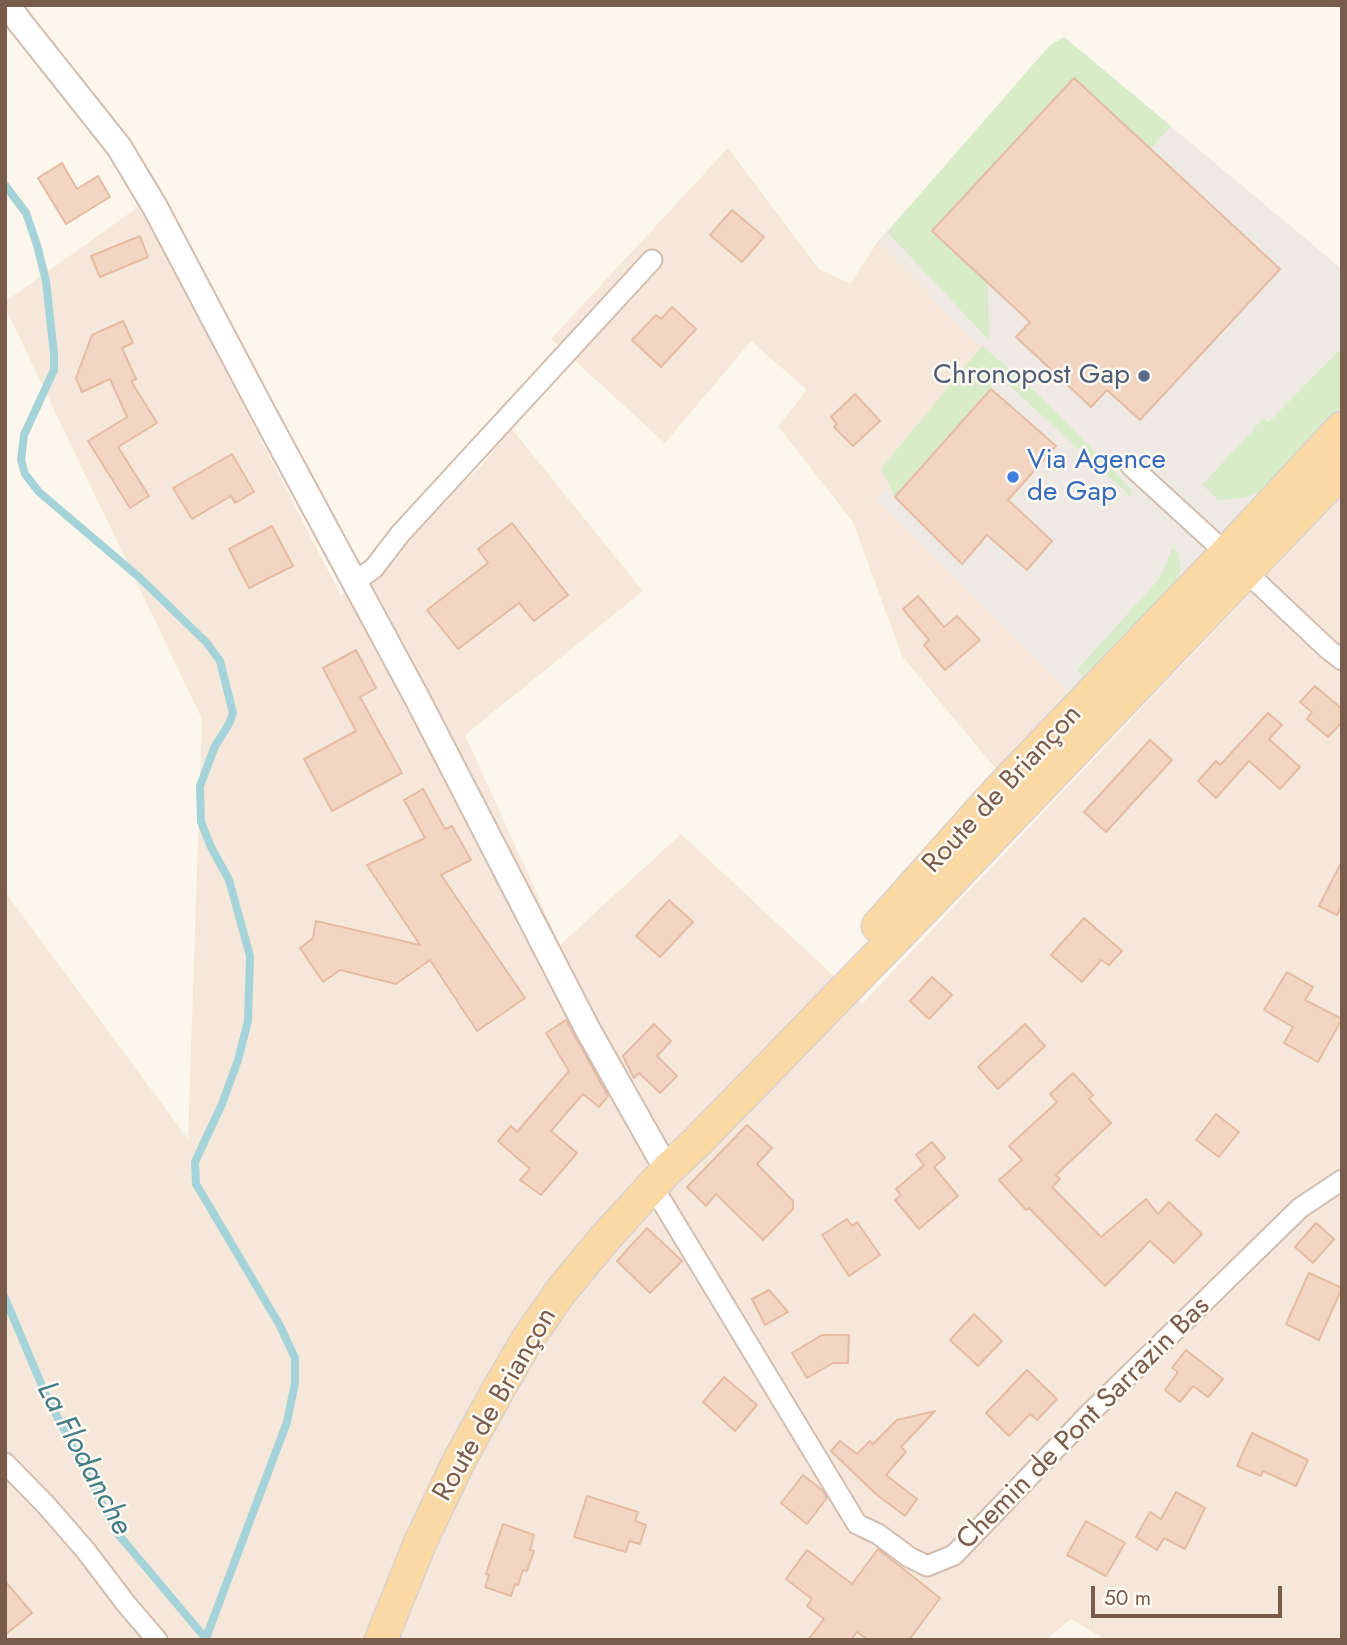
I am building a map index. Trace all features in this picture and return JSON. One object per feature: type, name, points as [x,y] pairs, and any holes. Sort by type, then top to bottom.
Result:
[{"type":"main road","name":"Route de Briançon","points":[[664,1172],[698,1142],[1063,764],[1235,562],[1338,432]]},
{"type":"main road","name":"Route de Briançon","points":[[382,1640],[420,1543],[458,1463],[521,1350],[562,1290],[775,1041],[1000,789],[1235,562],[1342,471]]},
{"type":"street","points":[[8,5],[119,147],[155,207],[356,581],[664,1172]]},
{"type":"street","points":[[356,581],[374,568],[400,534],[652,260]]},
{"type":"street","points":[[1131,466],[1342,660]]},
{"type":"street","name":"Chemin de Pont Sarrazin Bas","points":[[664,1172],[857,1524],[878,1534],[909,1557],[927,1566],[954,1555],[1088,1415],[1290,1217],[1342,1180]]},
{"type":"street","points":[[5,1462],[86,1551],[157,1640]]},
{"type":"shaded area","points":[[1064,37],[1342,269],[1342,409],[1072,694],[877,499],[996,363],[878,241]]},
{"type":"shaded area","points":[[728,148],[819,269],[850,284],[878,241],[997,363],[877,499],[1072,694],[996,769],[902,656],[853,522],[778,426],[807,390],[751,341],[665,443],[551,339]]},
{"type":"shaded area","points":[[141,205],[341,596],[481,466],[511,428],[643,591],[465,735],[560,945],[681,834],[863,1003],[1342,496],[1342,1640],[1106,1640],[1071,1619],[1046,1640],[5,1640],[5,892],[188,1139],[202,719],[5,307],[5,302]]},
{"type":"green space","points":[[1064,37],[1171,126],[1150,149],[933,231],[988,282],[989,340],[887,232],[1050,45]]},
{"type":"green space","points":[[982,346],[1025,382],[1085,441],[1132,490],[1130,496],[999,376],[991,389],[895,497],[881,469]]},
{"type":"green space","points":[[1342,348],[1342,412],[1267,489],[1244,498],[1219,500],[1202,485],[1263,419],[1269,422]]},
{"type":"green space","points":[[1172,548],[1177,551],[1181,568],[1178,583],[1086,679],[1077,670],[1160,578]]},
{"type":"building","points":[[1074,78],[1280,269],[1140,420],[1107,390],[1091,407],[1016,337],[1030,322],[932,231]]},
{"type":"building","points":[[62,163],[77,189],[98,176],[110,197],[66,224],[38,178]]},
{"type":"building","points":[[732,210],[764,237],[742,262],[710,235]]},
{"type":"building","points":[[140,236],[148,257],[100,277],[91,256]]},
{"type":"building","points":[[672,307],[696,329],[661,367],[632,340],[656,315],[661,319]]},
{"type":"building","points":[[123,321],[133,343],[122,348],[136,379],[131,381],[157,423],[118,447],[149,496],[130,508],[88,441],[127,417],[110,379],[82,392],[76,378],[92,335]]},
{"type":"building","points":[[991,389],[1056,446],[1008,500],[1052,541],[1027,570],[987,535],[962,564],[895,497]]},
{"type":"building","points":[[855,394],[880,421],[853,446],[834,427],[837,424],[831,417]]},
{"type":"building","points":[[232,454],[254,492],[235,503],[231,496],[192,519],[173,488]]},
{"type":"building","points":[[512,523],[568,595],[534,621],[519,603],[458,649],[427,610],[488,563],[478,549]]},
{"type":"building","points":[[272,526],[293,566],[249,588],[229,549]]},
{"type":"building","points":[[918,596],[944,627],[957,616],[980,640],[945,670],[924,645],[929,640],[903,609]]},
{"type":"building","points":[[356,650],[376,688],[360,697],[402,773],[332,811],[304,759],[356,731],[323,668]]},
{"type":"building","points":[[1315,686],[1342,709],[1342,722],[1328,737],[1307,719],[1312,712],[1300,702]]},
{"type":"building","points":[[1268,713],[1282,725],[1269,739],[1300,767],[1280,789],[1249,761],[1216,798],[1198,781],[1216,761],[1220,765]]},
{"type":"building","points":[[1150,740],[1172,760],[1106,832],[1084,812]]},
{"type":"building","points":[[423,789],[445,829],[452,826],[471,860],[441,875],[525,998],[477,1031],[430,960],[396,984],[340,970],[323,982],[300,948],[313,938],[316,921],[420,945],[367,865],[425,838],[404,800]]},
{"type":"building","points":[[1342,861],[1342,904],[1337,915],[1319,906]]},
{"type":"building","points":[[669,900],[693,922],[660,957],[636,936]]},
{"type":"building","points":[[1084,918],[1122,951],[1109,965],[1101,960],[1082,982],[1051,955]]},
{"type":"building","points":[[1287,972],[1313,987],[1305,1000],[1342,1019],[1318,1062],[1284,1043],[1293,1027],[1264,1010]]},
{"type":"building","points":[[932,977],[952,995],[929,1019],[910,1001]]},
{"type":"building","points":[[566,1020],[608,1096],[599,1107],[583,1094],[551,1131],[577,1153],[541,1195],[520,1180],[530,1169],[498,1141],[511,1126],[517,1132],[569,1071],[546,1033]]},
{"type":"building","points":[[654,1024],[671,1041],[657,1056],[677,1076],[660,1093],[639,1073],[634,1078],[623,1056]]},
{"type":"building","points":[[1025,1024],[1045,1046],[998,1089],[978,1067]]},
{"type":"building","points":[[1073,1073],[1093,1095],[1089,1099],[1111,1123],[1056,1175],[1060,1179],[1052,1187],[1101,1237],[1146,1199],[1158,1214],[1169,1202],[1202,1234],[1174,1263],[1150,1241],[1105,1286],[1029,1208],[1026,1210],[999,1180],[1022,1160],[1009,1146],[1057,1102],[1050,1094]]},
{"type":"building","points":[[1216,1114],[1239,1132],[1219,1157],[1196,1140]]},
{"type":"building","points":[[747,1125],[772,1148],[757,1164],[793,1201],[793,1209],[763,1240],[716,1194],[706,1206],[687,1187]]},
{"type":"building","points":[[932,1142],[945,1158],[934,1167],[958,1196],[919,1229],[895,1200],[901,1195],[896,1189],[924,1165],[916,1155]]},
{"type":"building","points":[[847,1219],[852,1226],[857,1222],[880,1255],[849,1276],[822,1235]]},
{"type":"building","points":[[1316,1223],[1334,1239],[1313,1263],[1295,1247]]},
{"type":"building","points":[[647,1228],[682,1261],[650,1293],[617,1261]]},
{"type":"building","points":[[1309,1273],[1342,1288],[1319,1340],[1286,1324]]},
{"type":"building","points":[[769,1290],[788,1312],[765,1325],[752,1299]]},
{"type":"building","points":[[974,1314],[1002,1341],[978,1366],[950,1340]]},
{"type":"building","points":[[822,1335],[849,1335],[848,1363],[833,1363],[807,1378],[792,1353]]},
{"type":"building","points":[[1186,1350],[1223,1379],[1208,1397],[1193,1386],[1180,1402],[1165,1390],[1178,1372],[1172,1368]]},
{"type":"building","points":[[1027,1370],[1057,1399],[1037,1420],[1030,1414],[1009,1436],[986,1413]]},
{"type":"building","points":[[724,1377],[757,1405],[735,1431],[703,1402]]},
{"type":"building","points":[[935,1411],[901,1447],[906,1452],[886,1475],[917,1499],[905,1516],[877,1495],[831,1451],[840,1441],[857,1454],[870,1441],[873,1444],[897,1420]]},
{"type":"building","points":[[1252,1433],[1308,1460],[1296,1486],[1263,1471],[1261,1476],[1237,1466]]},
{"type":"building","points":[[803,1475],[822,1490],[827,1498],[807,1524],[781,1503]]},
{"type":"building","points":[[1176,1492],[1205,1508],[1185,1549],[1164,1538],[1157,1550],[1136,1537],[1150,1512],[1161,1519]]},
{"type":"building","points":[[587,1496],[638,1512],[635,1521],[646,1525],[640,1544],[629,1541],[626,1552],[574,1537]]},
{"type":"building","points":[[1086,1521],[1125,1543],[1106,1576],[1067,1555]]},
{"type":"building","points":[[503,1524],[534,1535],[530,1550],[534,1551],[527,1571],[523,1570],[511,1596],[485,1587],[489,1575],[486,1574]]},
{"type":"building","points":[[878,1549],[940,1598],[909,1640],[868,1640],[857,1632],[851,1640],[808,1640],[824,1619],[807,1606],[812,1599],[786,1579],[807,1550],[852,1584]]},
{"type":"building","points":[[5,1581],[32,1613],[5,1635]]},
{"type":"waterway","points":[[5,185],[26,213],[37,245],[46,281],[54,354],[54,370],[24,435],[21,460],[25,474],[39,492],[140,578],[206,642],[220,661],[233,713],[215,746],[200,786],[201,822],[229,880],[250,956],[248,1021],[238,1060],[222,1104],[195,1162],[196,1184],[279,1324],[295,1358],[295,1383],[287,1422],[206,1638]]},
{"type":"waterway","name":"La Flodanche","points":[[5,1298],[45,1393],[118,1534],[207,1640]]},
{"type":"place","name":"Chronopost Gap","points":[[1144,376]]},
{"type":"place","name":"Via Agence de Gap","points":[[1013,477]]}]
